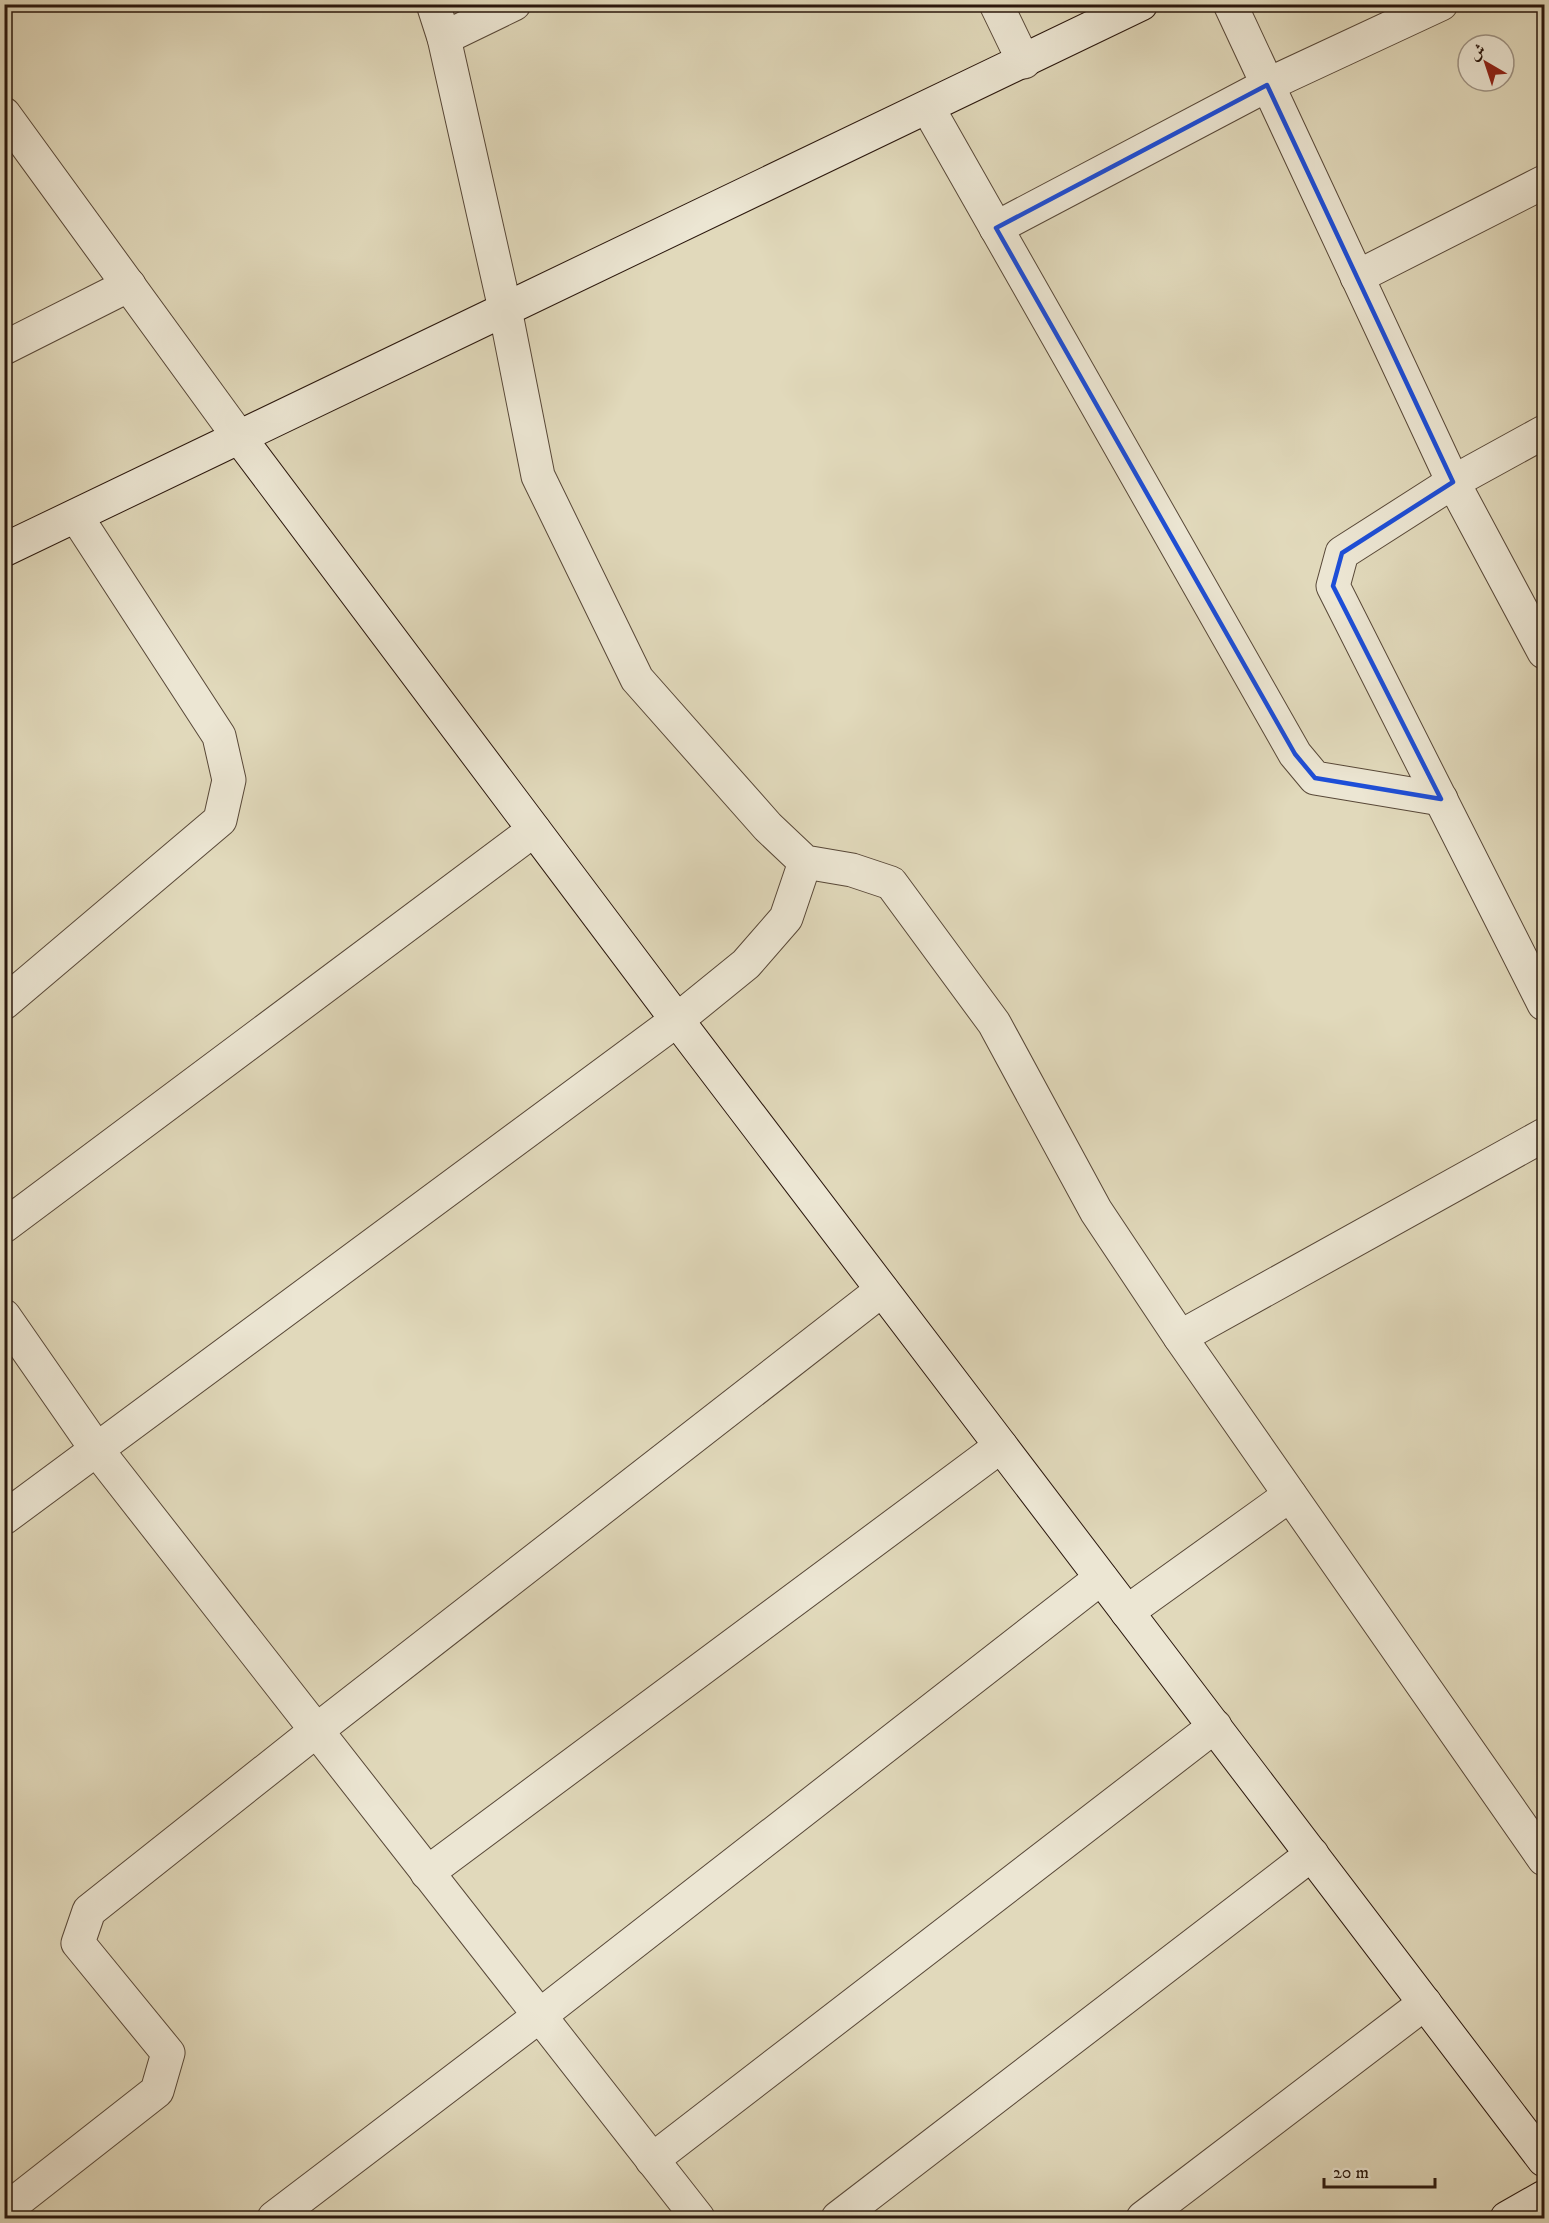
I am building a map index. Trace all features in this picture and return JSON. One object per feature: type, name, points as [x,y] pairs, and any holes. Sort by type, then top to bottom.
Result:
[{"type":"street","points":[[433,4],[444,38],[505,309],[538,476],[637,679],[768,827],[805,862],[852,870],[891,883],[994,1023],[1096,1211],[1180,1337],[1545,1859]]},
{"type":"street","points":[[444,38],[514,4]]},
{"type":"street","points":[[996,4],[1024,62]]},
{"type":"street","points":[[4,550],[1141,4]]},
{"type":"street","points":[[1230,4],[1453,482],[1543,644]]},
{"type":"street","points":[[996,228],[1267,85],[1441,4]]},
{"type":"street","points":[[928,108],[1296,754],[1315,778],[1442,799]]},
{"type":"street","points":[[4,114],[16,152],[129,285],[239,437],[677,1020],[1545,2160]]},
{"type":"street","points":[[1358,277],[1545,182]]},
{"type":"street","points":[[4,348],[129,285]]},
{"type":"street","points":[[1545,432],[1453,482],[1342,553],[1334,586],[1545,1004]]},
{"type":"street","points":[[4,1003],[220,820],[229,780],[219,736],[76,516]]},
{"type":"street","points":[[4,1226],[534,830]]},
{"type":"street","points":[[4,1518],[677,1020],[746,963],[786,918],[805,862]]},
{"type":"street","points":[[1180,1337],[1545,1135]]},
{"type":"street","points":[[4,2211],[157,2091],[168,2054],[78,1943],[88,1911],[882,1290]]},
{"type":"street","points":[[4,1316],[97,1449],[538,2017],[698,2218]]},
{"type":"street","points":[[427,1873],[1001,1446]]},
{"type":"street","points":[[1127,1612],[1290,1495]]},
{"type":"street","points":[[274,2218],[538,2017],[1101,1578]]},
{"type":"street","points":[[652,2160],[1215,1726]]},
{"type":"street","points":[[838,2218],[1312,1854]]},
{"type":"street","points":[[1143,2218],[1425,2003]]},
{"type":"street","points":[[1507,2218],[1545,2197]]},
{"type":"highlighted area","points":[[1267,85],[1453,482],[1342,553],[1333,586],[1441,799],[1315,778],[1295,754],[996,228]]}]
